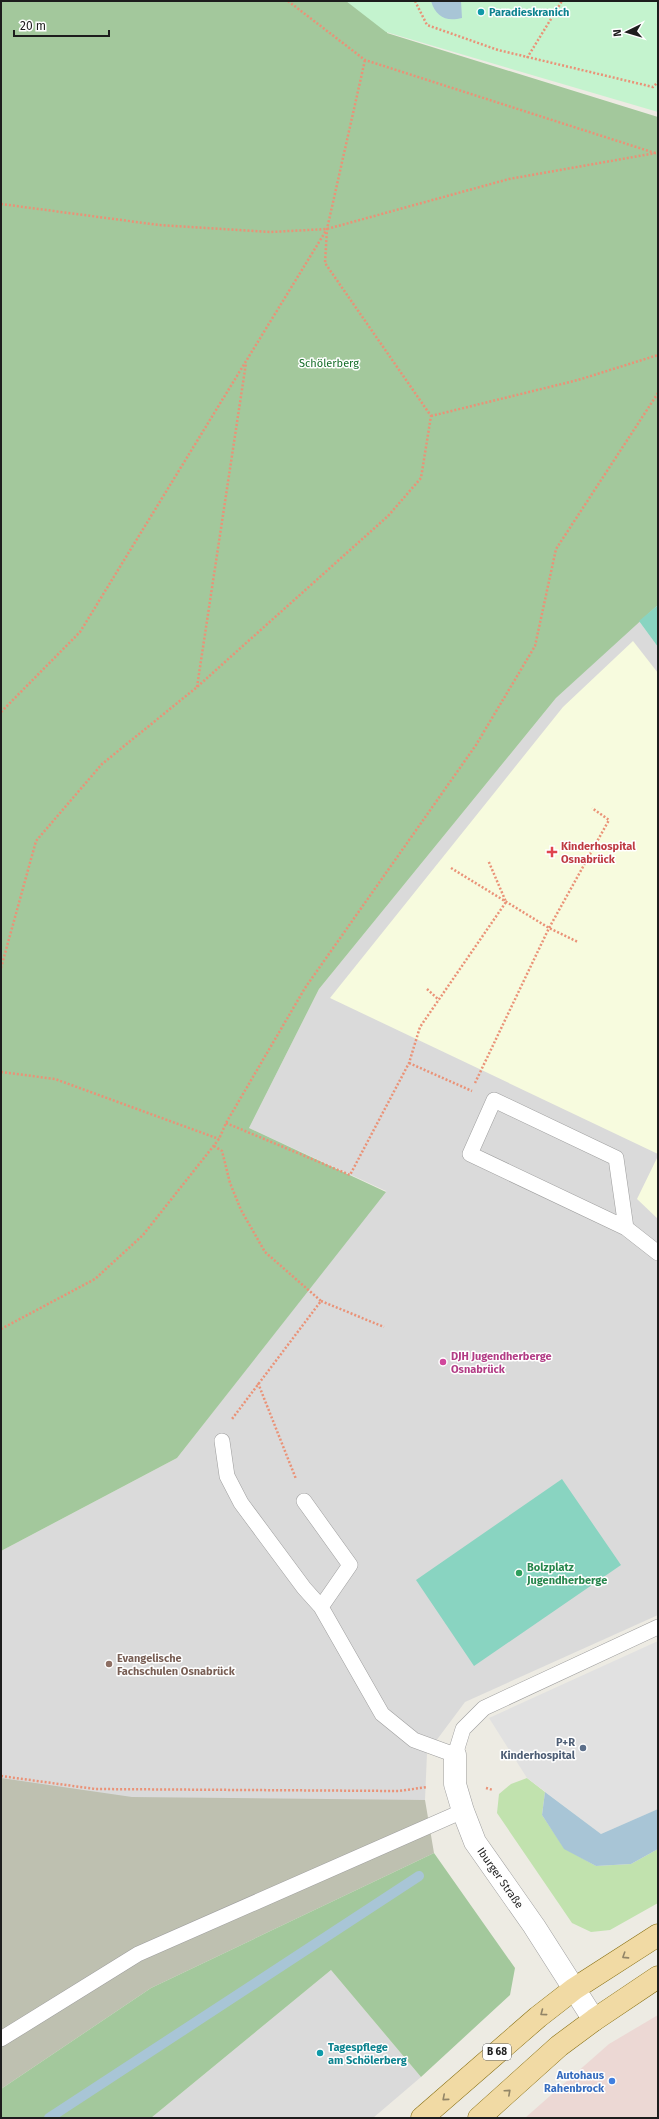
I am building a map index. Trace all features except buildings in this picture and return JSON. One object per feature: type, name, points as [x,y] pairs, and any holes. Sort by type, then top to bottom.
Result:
[{"type":"main road","name":"B 68","points":[[422,2118],[538,2017],[574,1989],[658,1935]]},
{"type":"main road","points":[[478,2118],[560,2046],[594,2020],[658,1977]]},
{"type":"street","name":"Iburger Straße","points":[[455,1755],[455,1784],[463,1812],[475,1842],[534,1926],[594,2020]]},
{"type":"lane","points":[[626,1228],[616,1158],[494,1100],[470,1154],[626,1228],[658,1253]]},
{"type":"lane","points":[[222,1441],[227,1476],[241,1503],[304,1588],[322,1608],[382,1714],[414,1740],[455,1755],[463,1729],[484,1708],[658,1627]]},
{"type":"lane","points":[[304,1501],[350,1565],[322,1608]]},
{"type":"lane","points":[[1,2039],[138,1954],[463,1812]]},
{"type":"path","points":[[288,1],[365,60],[657,154]]},
{"type":"path","points":[[415,1],[427,25],[479,44],[527,58],[652,87],[658,82]]},
{"type":"path","points":[[527,58],[562,1]]},
{"type":"path","points":[[1,968],[36,841],[102,764],[197,687],[388,516],[421,478],[431,416],[325,263],[327,229],[365,60]]},
{"type":"path","points":[[1,204],[159,225],[271,232],[327,229],[509,179],[657,154]]},
{"type":"path","points":[[1,712],[80,632],[327,229]]},
{"type":"path","points":[[431,416],[578,380],[658,355]]},
{"type":"path","points":[[197,687],[246,361]]},
{"type":"path","points":[[1,1329],[95,1279],[143,1235],[219,1139],[226,1124],[305,988],[476,745],[535,646],[556,549],[658,393]]},
{"type":"path","points":[[409,1064],[471,1091],[549,928],[609,820],[592,808]]},
{"type":"path","points":[[488,860],[506,902]]},
{"type":"path","points":[[451,868],[549,928],[578,942]]},
{"type":"path","points":[[226,1124],[350,1175],[409,1064],[420,1027],[506,902]]},
{"type":"path","points":[[427,989],[439,1000]]},
{"type":"path","points":[[1,1072],[55,1079],[219,1139]]},
{"type":"path","points":[[214,1146],[222,1151],[230,1183],[240,1210],[265,1252],[321,1301],[384,1327]]},
{"type":"path","points":[[222,1441],[231,1421],[321,1301]]},
{"type":"path","points":[[258,1383],[304,1501]]},
{"type":"path","points":[[1,1776],[95,1789],[399,1791],[455,1784]]},
{"type":"shaded area","points":[[639,621],[658,647],[658,1615],[465,1702],[427,1753],[425,1800],[398,1801],[1,2002],[1,1551],[177,1458],[386,1191],[249,1128],[319,989],[556,698]]},
{"type":"shaded area","name":"Kinderhospital Osnabrück","points":[[633,641],[658,673],[658,1154],[330,998],[563,707]]},
{"type":"shaded area","points":[[658,1156],[658,1219],[637,1199]]},
{"type":"shaded area","name":"P+R Kinderhospital","points":[[658,1641],[658,1809],[601,1834],[527,1778],[489,1718]]},
{"type":"shaded area","points":[[1,1778],[132,1797],[425,1800],[434,1853],[151,1988],[1,2089]]},
{"type":"shaded area","points":[[331,1970],[421,2077],[373,2118],[151,2118]]},
{"type":"shaded area","name":"Autohaus Rahenbrock","points":[[658,2015],[658,2118],[525,2118],[609,2044]]},
{"type":"green space","name":"Schölerberg","points":[[1,1],[392,1],[387,33],[658,117],[658,605],[556,698],[319,989],[249,1128],[386,1192],[177,1458],[1,1551]]},
{"type":"green space","points":[[346,1],[658,1],[658,112],[386,32]]},
{"type":"green space","points":[[658,605],[658,647],[639,621]]},
{"type":"green space","name":"Bolzplatz Jugendherberge","points":[[562,1479],[621,1565],[474,1666],[416,1580]]},
{"type":"green space","points":[[527,1778],[545,1792],[542,1815],[564,1848],[596,1866],[631,1864],[658,1849],[658,1903],[610,1930],[591,1932],[572,1923],[497,1813],[499,1794],[511,1784]]},
{"type":"green space","points":[[434,1853],[515,1968],[510,1995],[421,2077],[331,1970],[151,2118],[1,2118],[1,2089],[151,1988]]},
{"type":"water","points":[[431,1],[461,1],[462,18],[446,19],[442,17],[436,11]]},
{"type":"water","points":[[545,1792],[601,1834],[658,1809],[658,1849],[631,1864],[596,1866],[564,1849],[542,1815]]},
{"type":"waterway","points":[[49,2118],[419,1876]]},
{"type":"place","name":"Paradieskranich","points":[[481,12]]},
{"type":"place","name":"Kinderhospital Osnabrück","points":[[552,852]]},
{"type":"place","name":"DJH Jugendherberge Osnabrück","points":[[443,1362]]},
{"type":"place","name":"Bolzplatz Jugendherberge","points":[[519,1573]]},
{"type":"place","name":"Evangelische Fachschulen Osnabrück","points":[[109,1664]]},
{"type":"place","name":"P+R Kinderhospital","points":[[583,1748]]},
{"type":"place","name":"Tagespflege am Schölerberg","points":[[320,2053]]},
{"type":"place","name":"Autohaus Rahenbrock","points":[[612,2081]]}]
